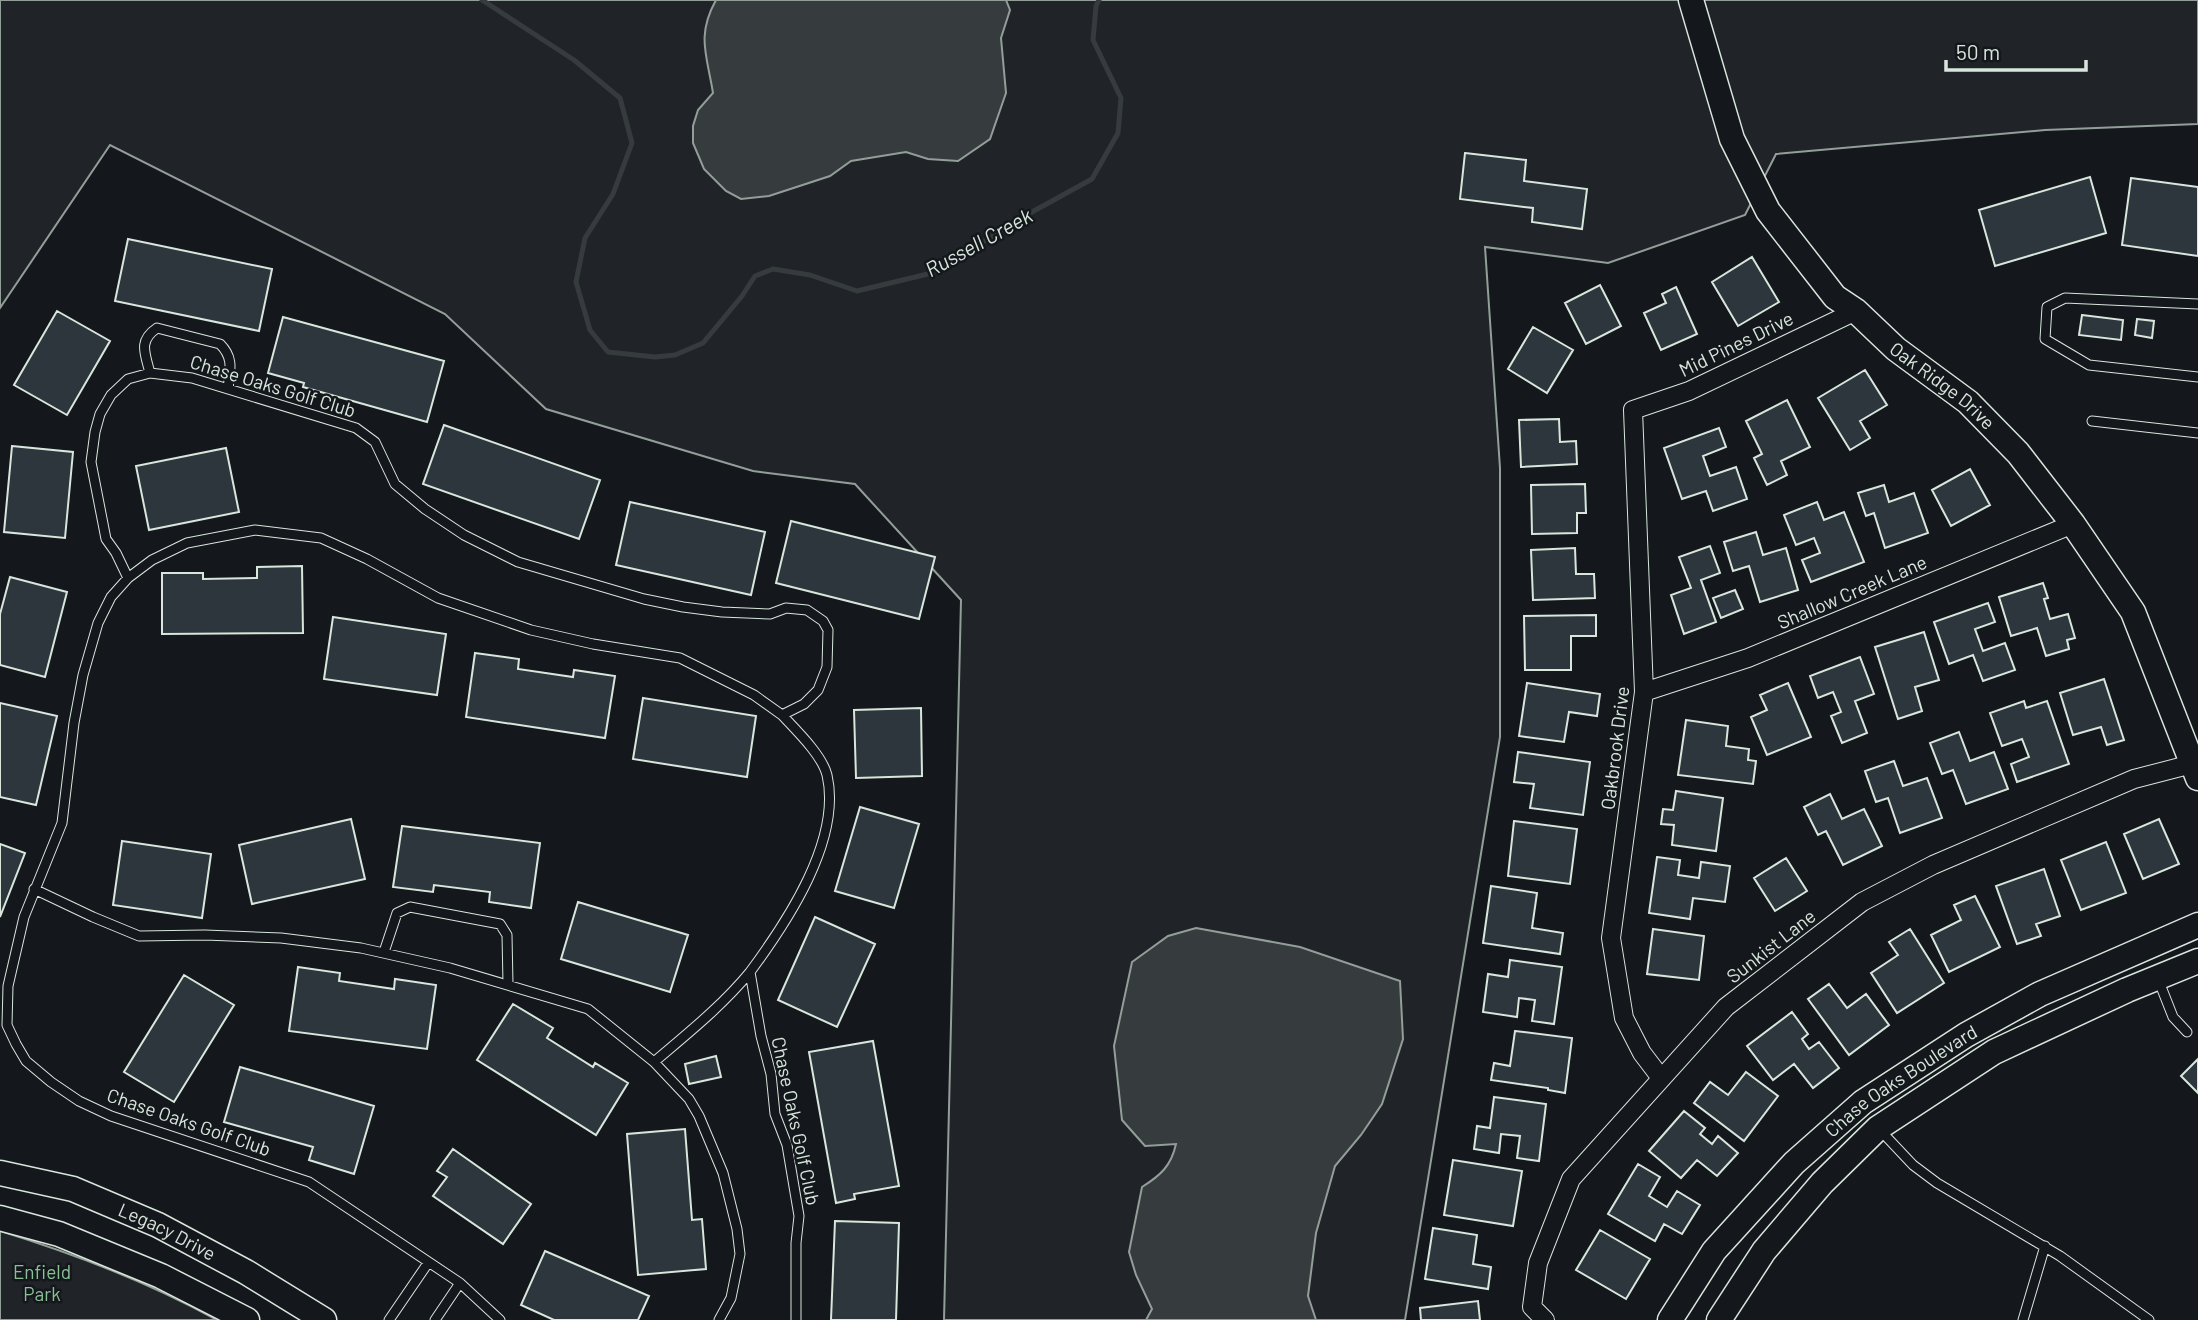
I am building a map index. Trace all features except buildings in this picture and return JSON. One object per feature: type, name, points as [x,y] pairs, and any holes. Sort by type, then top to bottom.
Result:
[{"type":"street","name":"Oak Ridge Drive","points":[[1691,0],[1732,139],[1768,211],[1835,297],[1856,311],[1896,349],[1968,402],[2018,453],[2073,524],[2133,612],[2195,771]]},
{"type":"street","name":"Mid Pines Drive","points":[[1633,410],[1689,391],[1856,311]]},
{"type":"street","name":"Oakbrook Drive","points":[[1633,410],[1644,692],[1611,938],[1624,1017],[1642,1053],[1661,1078]]},
{"type":"street","name":"Shallow Creek Lane","points":[[1644,692],[1748,657],[2073,524]]},
{"type":"street","name":"Sunkist Lane","points":[[1545,1320],[1532,1307],[1538,1263],[1571,1179],[1726,1007],[1862,902],[1933,866],[2134,779],[2195,771]]},
{"type":"street","name":"Chase Oaks Boulevard","points":[[1670,1320],[1714,1251],[1794,1163],[1863,1102],[1966,1035],[2040,994],[2198,925]]},
{"type":"street","name":"Chase Oaks Boulevard","points":[[1718,1320],[1764,1251],[1822,1183],[1878,1128],[1994,1052],[2198,961]]},
{"type":"street","points":[[1863,1102],[1878,1128]]},
{"type":"street","name":"Legacy Drive","points":[[0,1173],[73,1189],[158,1225],[246,1272],[324,1320]]},
{"type":"street","points":[[0,1218],[59,1234],[161,1276],[247,1320]]},
{"type":"lane","points":[[2198,303],[2065,298],[2047,307],[2045,340],[2089,365],[2198,377]]},
{"type":"lane","points":[[128,578],[106,539],[91,462],[94,432],[100,415],[111,395],[128,379],[150,373],[144,344],[147,335],[157,328],[220,344],[227,351],[232,363],[228,389]]},
{"type":"lane","name":"Chase Oaks Golf Club","points":[[150,373],[192,378],[356,428],[375,442],[394,484],[464,535],[518,562],[644,599],[683,607],[770,614],[786,608],[807,610],[823,621],[828,630],[827,667],[818,690],[804,704],[782,715]]},
{"type":"lane","points":[[2092,421],[2198,433]]},
{"type":"lane","name":"Chase Oaks Golf Club","points":[[500,1320],[460,1283],[309,1182],[111,1116],[79,1101],[26,1061],[7,1025],[6,1007],[16,948],[34,889],[62,823],[74,723],[83,675],[98,623],[111,597],[128,578],[152,560],[187,543],[255,530],[321,538],[367,559],[438,598],[531,630],[593,644],[680,658],[754,695],[782,715],[803,737],[826,773],[829,797],[826,827],[815,862],[783,928],[750,972],[708,1017],[654,1062]]},
{"type":"lane","points":[[34,889],[139,936],[205,934],[281,938],[384,952],[508,984],[587,1009],[654,1062],[689,1099],[699,1116],[723,1173],[737,1229],[740,1254],[731,1298],[719,1320]]},
{"type":"lane","points":[[384,952],[397,914],[410,907],[500,923],[507,935],[508,984]]},
{"type":"lane","name":"Chase Oaks Golf Club","points":[[750,972],[761,1036],[771,1074],[775,1114],[787,1145],[799,1216],[796,1243],[796,1320]]},
{"type":"lane","points":[[2158,977],[2173,1017],[2187,1032]]},
{"type":"lane","points":[[1878,1128],[1913,1165],[1937,1183],[2045,1246],[2149,1320]]},
{"type":"lane","points":[[2023,1320],[2045,1246]]},
{"type":"lane","points":[[389,1320],[428,1263]]},
{"type":"lane","points":[[435,1320],[460,1283]]},
{"type":"green space","points":[[0,0],[2198,0],[2198,124],[2045,130],[1776,154],[1745,215],[1608,263],[1485,247],[1500,468],[1500,737],[1405,1320],[944,1320],[961,600],[855,484],[753,471],[546,409],[445,314],[110,145],[0,308]]},
{"type":"green space","name":"Enfield Park","points":[[0,1231],[111,1270],[165,1293],[217,1320],[0,1320]]},
{"type":"shaded area","points":[[716,0],[1006,0],[1010,10],[1001,38],[1006,93],[990,139],[958,161],[928,159],[906,152],[851,161],[830,176],[769,196],[741,199],[726,191],[704,169],[693,143],[693,126],[698,110],[713,93],[705,35],[706,24]]},
{"type":"shaded area","points":[[1196,928],[1300,947],[1400,981],[1403,1039],[1382,1104],[1335,1166],[1316,1233],[1308,1296],[1316,1320],[1146,1320],[1152,1309],[1136,1275],[1129,1252],[1142,1187],[1164,1169],[1176,1144],[1145,1146],[1122,1120],[1114,1046],[1132,962],[1168,936]]},
{"type":"waterway","name":"Russell Creek","points":[[482,0],[574,60],[620,98],[632,143],[613,194],[585,238],[576,282],[590,330],[608,352],[655,357],[675,355],[703,343],[755,276],[773,269],[810,275],[857,291],[932,273],[1092,179],[1118,133],[1121,98],[1093,40],[1099,0]]}]
